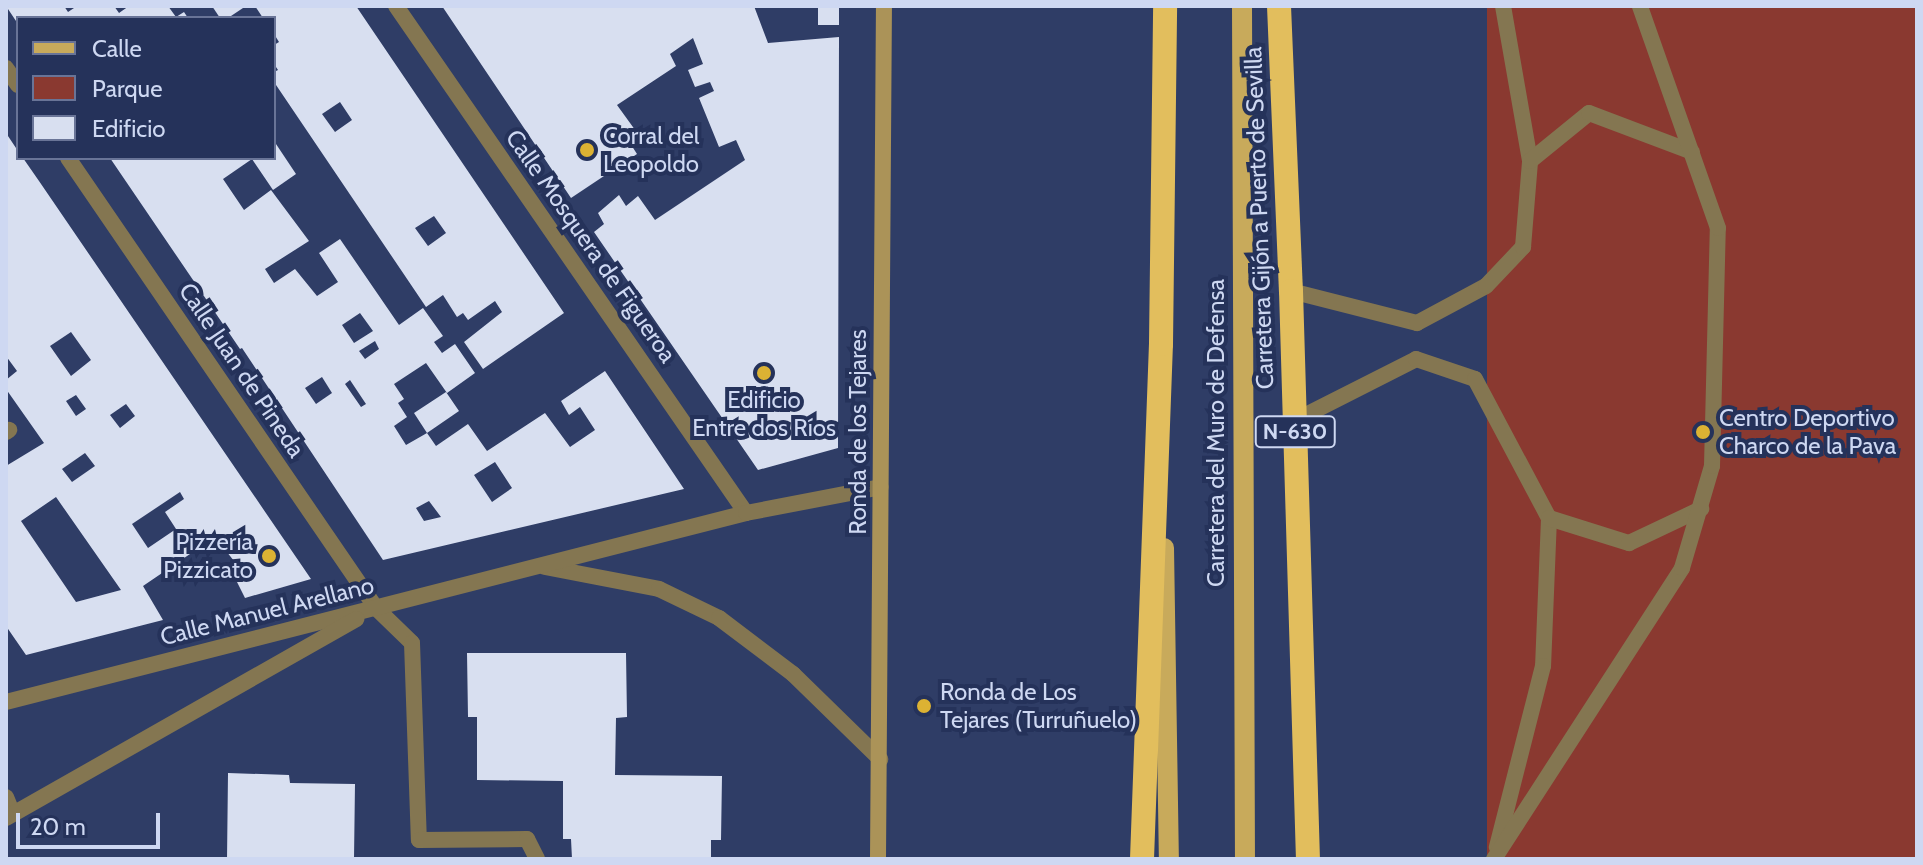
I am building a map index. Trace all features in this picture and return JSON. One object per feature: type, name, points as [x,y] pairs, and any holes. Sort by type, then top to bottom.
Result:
[{"type":"highway","points":[[1142,859],[1161,344],[1165,6]]},
{"type":"highway","name":"Carretera Gijón a Puerto de Sevilla","points":[[1279,6],[1308,859]]},
{"type":"main road","name":"Carretera del Muro de Defensa","points":[[1242,6],[1245,859]]},
{"type":"main road","points":[[1161,344],[1169,859]]},
{"type":"street","name":"Calle Mosquera de Figueroa","points":[[396,6],[746,513]]},
{"type":"street","name":"Ronda de los Tejares","points":[[878,859],[884,6]]},
{"type":"street","points":[[1291,291],[1417,323],[1486,286],[1523,247],[1530,161],[1503,6]]},
{"type":"street","points":[[1494,859],[1682,568],[1712,466],[1718,228],[1640,6]]},
{"type":"street","points":[[1530,161],[1589,113],[1692,152]]},
{"type":"street","name":"Calle Juan de Pineda","points":[[69,160],[376,608],[412,643],[419,840],[527,839],[537,859]]},
{"type":"street","points":[[1294,421],[1416,359],[1475,379],[1549,518],[1543,666],[1494,859]]},
{"type":"street","name":"Calle Manuel Arellano","points":[[6,702],[746,513],[881,487]]},
{"type":"street","points":[[1549,518],[1629,543],[1701,509]]},
{"type":"street","name":"Calle Manuel Arellano","points":[[540,566],[659,589],[719,618],[793,674],[880,759]]},
{"type":"street","points":[[8,809],[376,608]]},
{"type":"green space","name":"Centro Deportivo Charco de la Pava","points":[[1487,6],[1917,6],[1917,859],[1487,859]]},
{"type":"building","points":[[6,6],[64,6],[68,12],[77,6],[114,6],[119,13],[129,6],[168,6],[175,16],[16,16],[16,21]]},
{"type":"building","points":[[212,6],[246,6],[231,16],[219,16]]},
{"type":"building","points":[[255,6],[356,6],[564,313],[483,369],[464,342],[502,312],[495,301],[468,320],[463,313],[457,317],[443,295],[426,307],[276,85],[276,44],[279,42],[276,37],[276,16],[262,16]],"holes":[[[340,102],[352,120],[335,132],[322,114]],[[434,216],[446,233],[428,246],[415,228]]]},
{"type":"building","points":[[442,6],[754,6],[768,43],[839,37],[838,448],[758,470],[594,232],[604,224],[598,213],[619,195],[626,206],[638,196],[655,220],[745,160],[736,140],[719,147],[699,98],[714,91],[710,82],[695,87],[688,70],[703,64],[693,38],[670,54],[676,66],[617,105],[638,134],[628,140],[637,154],[571,198]]},
{"type":"building","points":[[818,6],[839,6],[839,25],[818,25]]},
{"type":"building","points":[[6,133],[16,148],[16,160],[24,160],[311,579],[245,598],[228,564],[234,561],[215,537],[143,586],[163,620],[26,655],[6,626],[6,466],[44,443],[6,389],[6,380],[17,371],[6,356]],"holes":[[[71,332],[91,360],[71,376],[50,346]],[[76,395],[86,409],[76,416],[66,401]],[[126,404],[135,416],[120,428],[110,415]],[[85,453],[95,466],[72,482],[62,469]],[[180,492],[184,499],[165,512],[176,529],[148,548],[132,524]],[[56,497],[121,590],[76,602],[21,521]]]},
{"type":"building","points":[[276,144],[296,174],[273,190],[253,160],[276,160]]},
{"type":"building","points":[[111,160],[251,160],[223,179],[244,210],[271,190],[309,241],[265,269],[274,283],[295,269],[317,296],[338,282],[319,253],[340,239],[399,325],[423,308],[443,336],[434,342],[442,353],[455,344],[475,373],[447,393],[426,363],[394,384],[404,399],[398,403],[407,417],[394,426],[406,445],[427,433],[436,446],[468,424],[487,451],[545,413],[570,447],[595,430],[580,407],[569,415],[561,401],[605,371],[684,489],[383,560]],"holes":[[[360,313],[373,331],[354,343],[342,325]],[[375,341],[379,349],[365,359],[359,351]],[[322,377],[332,393],[316,404],[305,388]],[[350,380],[366,404],[361,407],[345,384]],[[495,462],[512,488],[492,502],[474,475]],[[429,501],[441,517],[424,521],[416,508]]]},
{"type":"building","points":[[446,392],[459,411],[427,433],[414,413]]},
{"type":"building","points":[[467,653],[626,653],[627,717],[616,718],[615,775],[722,776],[721,840],[711,840],[711,859],[572,859],[571,839],[563,839],[563,781],[477,780],[477,717],[468,717]]},
{"type":"building","points":[[228,773],[289,775],[290,783],[355,784],[354,859],[227,859]]},
{"type":"place","name":"Corral del Leopoldo","points":[[587,150]]},
{"type":"place","name":"Edificio Entre dos Ríos","points":[[764,373]]},
{"type":"place","name":"Centro Deportivo Charco de la Pava","points":[[1703,432]]},
{"type":"place","name":"Pizzería Pizzicato","points":[[269,556]]},
{"type":"place","name":"Ronda de Los Tejares (Turruñuelo)","points":[[924,706]]}]
